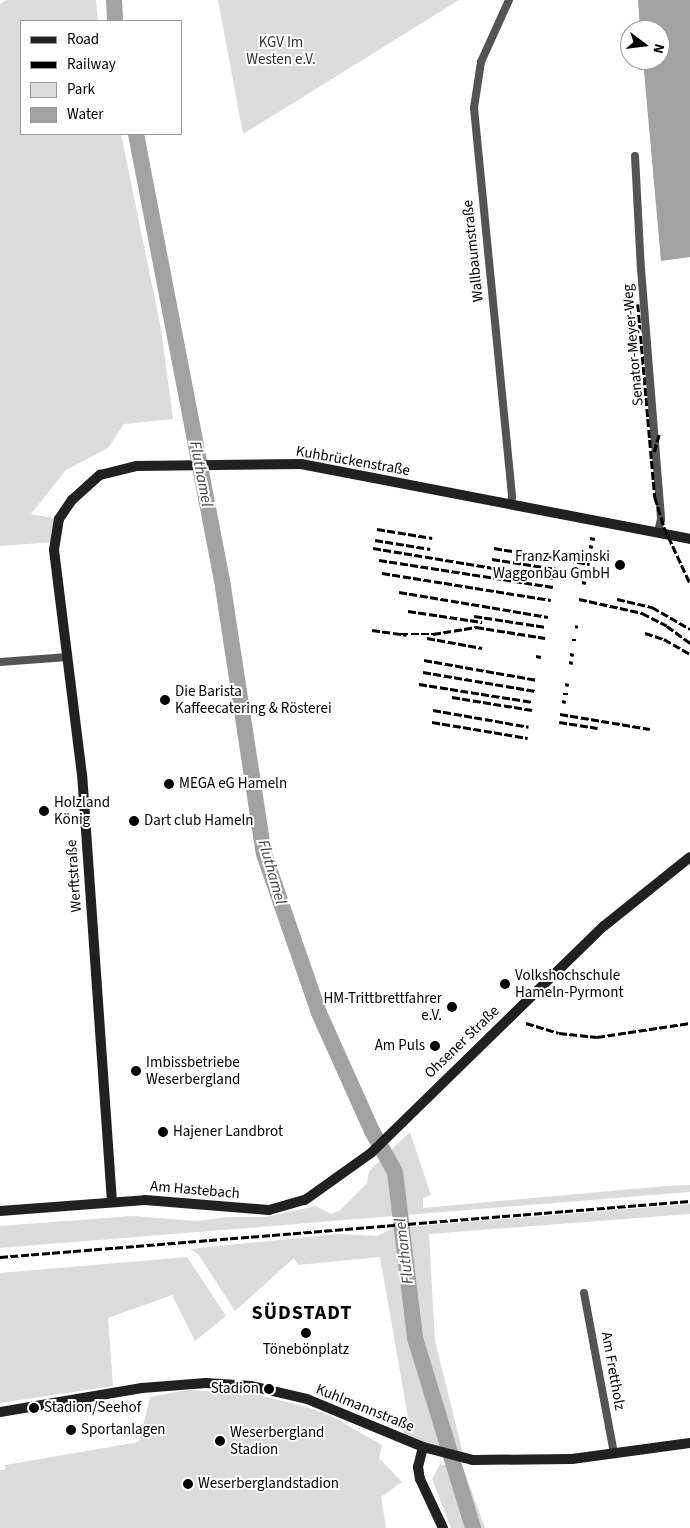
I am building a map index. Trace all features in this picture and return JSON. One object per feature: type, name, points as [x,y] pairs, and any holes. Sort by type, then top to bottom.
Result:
[{"type":"main road","name":"Kuhbrückenstraße","points":[[54,550],[60,519],[87,483],[100,475],[136,466],[211,464],[301,464],[690,539]]},
{"type":"main road","name":"Werftstraße","points":[[54,550],[82,775],[112,1202]]},
{"type":"main road","name":"Ohsener Straße","points":[[371,1152],[604,926],[690,857]]},
{"type":"main road","name":"Am Hastebach","points":[[0,1211],[145,1200],[268,1210],[315,1195],[371,1152]]},
{"type":"main road","name":"Kuhlmannstraße","points":[[0,1412],[182,1383],[231,1384],[307,1399],[435,1452],[462,1458],[519,1461],[614,1454],[690,1443]]},
{"type":"main road","points":[[423,1447],[418,1467],[420,1479],[443,1528]]},
{"type":"street","name":"Wallbaumstraße","points":[[509,0],[482,62],[474,108],[512,497],[510,505]]},
{"type":"street","name":"Senator-Meyer-Weg","points":[[635,156],[640,268],[661,519],[658,532]]},
{"type":"street","points":[[0,662],[68,657]]},
{"type":"street","name":"Am Frettholz","points":[[584,1293],[614,1454]]},
{"type":"green space","points":[[6,0],[96,0],[98,20],[20,20],[20,135],[121,135],[161,329],[173,419],[124,424],[108,448],[66,470],[31,514],[25,513],[58,519],[54,542],[0,546],[0,4]]},
{"type":"green space","name":"KGV Im Westen e.V.","points":[[218,0],[459,0],[243,134]]},
{"type":"green space","points":[[410,1132],[431,1195],[423,1198],[423,1208],[666,1186],[690,1185],[690,1192],[0,1248],[0,1226],[132,1216],[198,1221],[227,1217],[265,1217],[316,1206],[331,1214],[339,1211],[367,1183],[369,1171]]},
{"type":"green space","points":[[690,1204],[690,1214],[429,1234],[435,1341],[464,1457],[400,1439],[409,1423],[380,1257],[298,1265],[294,1258],[235,1311],[198,1254],[190,1249],[338,1234],[377,1236],[393,1228]]},
{"type":"green space","points":[[187,1257],[226,1316],[195,1341],[172,1295],[108,1318],[113,1386],[0,1403],[0,1273]]},
{"type":"green space","name":"Weserberglandstadion","points":[[187,1390],[250,1393],[307,1407],[333,1417],[382,1445],[379,1458],[402,1482],[381,1497],[386,1528],[0,1528],[0,1470],[5,1470],[5,1465],[139,1442],[150,1397]]},
{"type":"green space","points":[[440,1464],[463,1468],[485,1528],[451,1528],[432,1479]]},
{"type":"water","points":[[638,0],[690,0],[690,257],[661,261],[644,70],[670,70],[670,20],[639,20]]},
{"type":"waterway","name":"Fluthamel","points":[[114,0],[115,20]]},
{"type":"waterway","name":"Fluthamel","points":[[136,135],[223,587],[264,854],[319,1013],[372,1131],[395,1172],[415,1338],[473,1528]]},
{"type":"railway","points":[[638,304],[655,497],[664,527],[690,583]]},
{"type":"railway","points":[[654,452],[659,435]]},
{"type":"railway","points":[[377,529],[432,538]]},
{"type":"railway","points":[[590,538],[595,539]]},
{"type":"railway","points":[[375,540],[430,549]]},
{"type":"railway","points":[[589,546],[593,547]]},
{"type":"railway","points":[[373,548],[555,578]]},
{"type":"railway","points":[[494,548],[590,564]]},
{"type":"railway","points":[[587,554],[592,555]]},
{"type":"railway","points":[[492,559],[556,569]]},
{"type":"railway","points":[[379,560],[553,587]]},
{"type":"railway","points":[[382,573],[551,600]]},
{"type":"railway","points":[[584,574],[588,575]]},
{"type":"railway","points":[[582,582],[586,583]]},
{"type":"railway","points":[[399,592],[548,617]]},
{"type":"railway","points":[[579,599],[642,613],[667,626],[690,643]]},
{"type":"railway","points":[[617,599],[652,607],[690,629]]},
{"type":"railway","points":[[408,611],[482,622]]},
{"type":"railway","points":[[474,616],[546,627]]},
{"type":"railway","points":[[400,634],[433,634],[476,627],[545,638]]},
{"type":"railway","points":[[372,630],[407,635]]},
{"type":"railway","points":[[645,633],[664,639],[690,654]]},
{"type":"railway","points":[[427,638],[482,648]]},
{"type":"railway","points":[[570,654],[574,655]]},
{"type":"railway","points":[[536,656],[541,657]]},
{"type":"railway","points":[[424,660],[537,680]]},
{"type":"railway","points":[[569,662],[573,663]]},
{"type":"railway","points":[[423,672],[535,691]]},
{"type":"railway","points":[[419,684],[533,702]]},
{"type":"railway","points":[[565,684],[569,685]]},
{"type":"railway","points":[[563,694],[568,694]]},
{"type":"railway","points":[[452,697],[532,710]]},
{"type":"railway","points":[[562,701],[566,702]]},
{"type":"railway","points":[[433,710],[529,727]]},
{"type":"railway","points":[[560,714],[650,729]]},
{"type":"railway","points":[[432,722],[528,738]]},
{"type":"railway","points":[[559,722],[598,728]]},
{"type":"railway","points":[[526,1023],[559,1033],[597,1037],[690,1023]]},
{"type":"railway","points":[[0,1257],[690,1201]]},
{"type":"place","name":"Franz Kaminski Waggonbau GmbH","points":[[620,565]]},
{"type":"place","name":"Die Barista Kaffeecatering & Rösterei","points":[[165,700]]},
{"type":"place","name":"MEGA eG Hameln","points":[[169,784]]},
{"type":"place","name":"Holzland König","points":[[44,811]]},
{"type":"place","name":"Dart club Hameln","points":[[134,821]]},
{"type":"place","name":"Volkshochschule Hameln-Pyrmont","points":[[505,984]]},
{"type":"place","name":"HM-Trittbrettfahrer e.V.","points":[[452,1007]]},
{"type":"place","name":"Am Puls","points":[[435,1046]]},
{"type":"place","name":"Imbissbetriebe Weserbergland","points":[[136,1071]]},
{"type":"place","name":"Hajener Landbrot","points":[[163,1132]]},
{"type":"place","name":"Tönebönplatz","points":[[306,1333]]},
{"type":"place","name":"Stadion","points":[[269,1389]]},
{"type":"place","name":"Stadion/Seehof","points":[[34,1408]]},
{"type":"place","name":"Sportanlagen","points":[[71,1430]]},
{"type":"place","name":"Weserbergland Stadion","points":[[220,1441]]},
{"type":"place","name":"Weserberglandstadion","points":[[188,1484]]},
{"type":"district","name":"SÜDSTADT","points":[[302,1313]]}]
